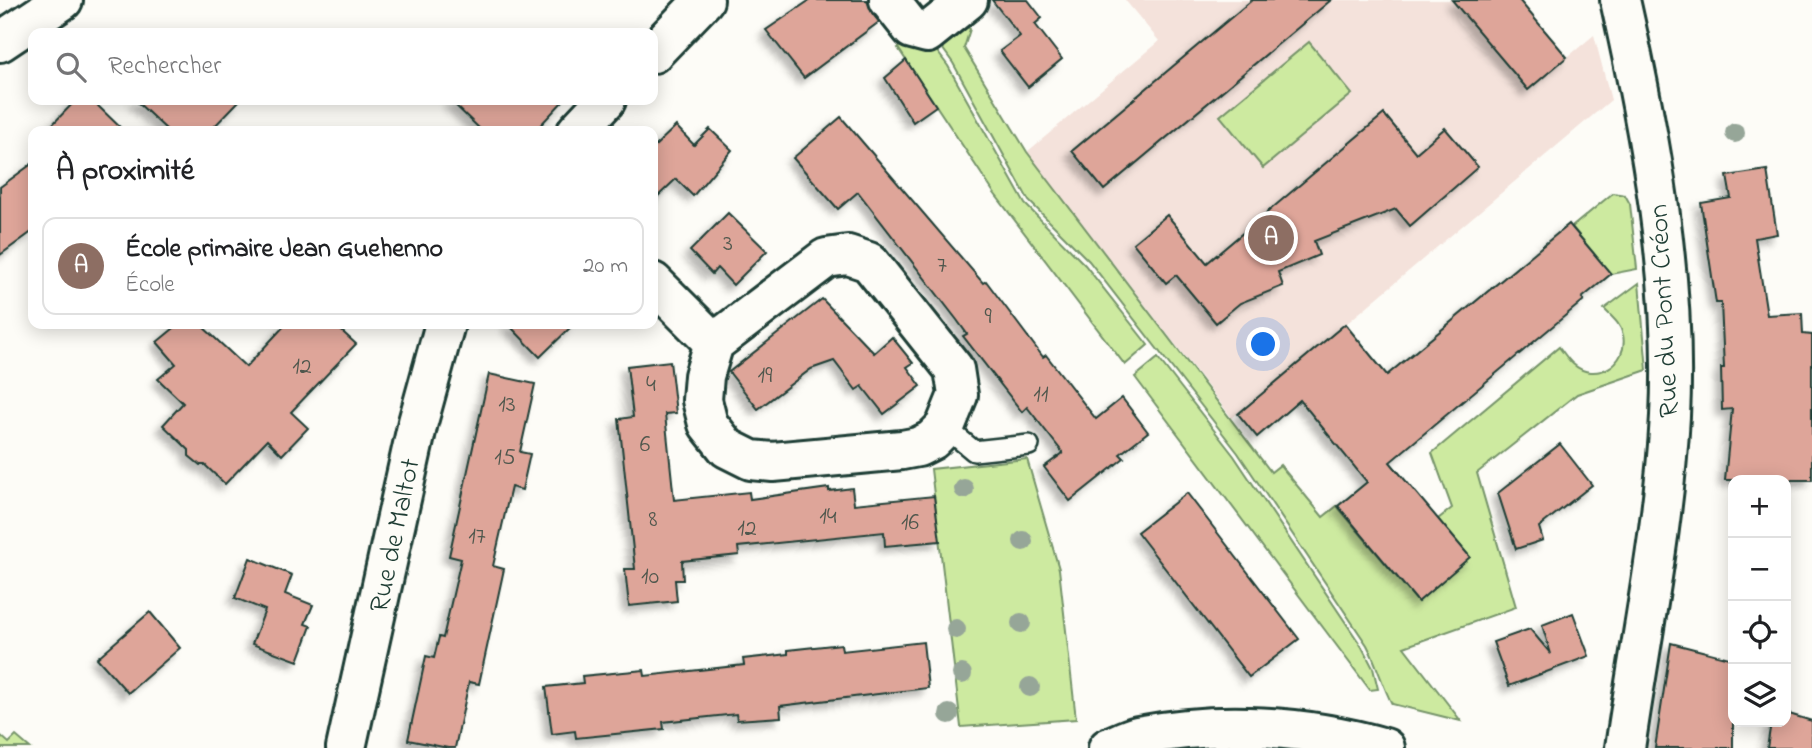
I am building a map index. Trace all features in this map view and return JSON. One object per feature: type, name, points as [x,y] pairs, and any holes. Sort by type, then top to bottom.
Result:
[{"type":"street","points":[[0,42],[63,0]]},
{"type":"street","points":[[658,47],[704,0]]},
{"type":"street","points":[[889,0],[912,29],[927,33],[968,0]]},
{"type":"street","name":"Rue du Pont Créon","points":[[1620,0],[1638,76],[1648,140],[1665,266],[1670,341],[1670,415],[1663,491],[1625,748]]},
{"type":"street","points":[[582,126],[602,105]]},
{"type":"street","points":[[848,255],[869,262],[954,369],[958,395],[945,427],[932,440],[918,447],[773,462],[751,460],[727,448],[708,424],[702,400],[704,376],[714,343],[826,258],[848,255]]},
{"type":"street","points":[[658,287],[714,343]]},
{"type":"street","name":"Rue de Maltot","points":[[346,748],[418,422],[444,329]]},
{"type":"street","points":[[1108,748],[1136,736],[1204,728],[1271,727],[1336,736],[1385,748]]},
{"type":"lane","points":[[945,427],[974,451],[1029,445]]},
{"type":"shaded area","points":[[1125,0],[1452,0],[1528,90],[1594,35],[1611,100],[1232,418],[1027,152],[1159,41]]},
{"type":"green space","points":[[959,19],[970,29],[964,48],[1027,152],[1271,472],[1280,465],[1323,517],[1337,506],[1417,601],[1470,557],[1438,519],[1452,508],[1432,453],[1559,347],[1571,362],[1582,370],[1600,371],[1616,362],[1621,355],[1623,335],[1618,324],[1604,309],[1639,283],[1647,370],[1577,394],[1477,473],[1516,607],[1404,647],[1461,721],[1392,704],[1367,645],[1238,453],[1089,261],[1029,201],[953,63],[935,38]]},
{"type":"green space","points":[[930,42],[948,66],[1025,204],[1085,265],[1148,345],[1125,365],[994,193],[898,48],[905,44]]},
{"type":"green space","points":[[1309,42],[1352,94],[1263,168],[1220,116]]},
{"type":"green space","points":[[1613,193],[1625,195],[1630,204],[1637,269],[1611,274],[1572,227]]},
{"type":"green space","points":[[1158,358],[1234,456],[1362,647],[1373,668],[1378,689],[1370,690],[1135,377]]},
{"type":"green space","points":[[1027,459],[1059,569],[1076,719],[961,727],[931,469]]},
{"type":"green space","points":[[0,735],[9,743],[16,736],[30,748],[0,748]]},
{"type":"building","points":[[810,0],[867,0],[879,22],[804,78],[766,30]]},
{"type":"building","points":[[992,0],[1028,0],[1042,18],[1035,24],[1062,59],[1028,87],[1000,51],[1020,36]]},
{"type":"building","points":[[1252,0],[1331,0],[1104,190],[1072,151]]},
{"type":"building","points":[[1452,0],[1519,0],[1567,57],[1528,90]]},
{"type":"building","points":[[906,60],[936,106],[913,122],[885,78]]},
{"type":"building","points":[[71,105],[97,105],[119,126],[51,126]]},
{"type":"building","points":[[140,105],[235,105],[215,126],[163,126]]},
{"type":"building","points":[[455,105],[559,105],[540,126],[477,126]]},
{"type":"building","points":[[1384,114],[1416,153],[1445,128],[1478,167],[1410,226],[1396,209],[1314,241],[1319,255],[1278,272],[1283,286],[1240,303],[1216,323],[1176,275],[1166,283],[1133,243],[1167,215],[1207,263]]},
{"type":"building","points":[[841,117],[983,283],[986,281],[1043,357],[1046,355],[1096,419],[1122,398],[1148,432],[1120,454],[1124,458],[1070,501],[1044,467],[1063,453],[1027,407],[1022,412],[963,336],[967,334],[957,320],[858,192],[838,209],[793,158]]},
{"type":"building","points":[[676,126],[694,145],[710,129],[732,150],[693,196],[676,179],[658,196],[658,143]]},
{"type":"building","points":[[28,167],[28,235],[0,255],[0,187]]},
{"type":"building","points":[[1767,170],[1777,234],[1755,238],[1767,315],[1802,313],[1803,334],[1812,335],[1812,480],[1791,480],[1791,475],[1728,475],[1728,480],[1725,480],[1732,409],[1722,410],[1721,368],[1724,368],[1721,303],[1716,303],[1701,203],[1731,198],[1727,176]]},
{"type":"building","points":[[728,213],[767,251],[733,285],[717,268],[712,274],[690,251]]},
{"type":"building","points":[[1569,224],[1611,274],[1582,298],[1584,300],[1390,462],[1470,557],[1418,602],[1338,506],[1367,482],[1300,400],[1257,437],[1238,414],[1345,324],[1387,375]]},
{"type":"building","points":[[822,299],[874,353],[892,337],[913,363],[907,367],[921,386],[884,414],[862,386],[856,390],[834,361],[811,369],[758,409],[729,372]]},
{"type":"building","points":[[173,329],[205,329],[246,367],[281,329],[340,329],[356,344],[291,412],[308,428],[282,455],[267,440],[225,484],[205,465],[200,465],[189,456],[189,450],[163,425],[183,403],[158,379],[176,364],[157,342]]},
{"type":"building","points":[[513,329],[569,329],[540,357]]},
{"type":"building","points":[[670,361],[676,413],[665,414],[674,500],[749,492],[750,499],[829,488],[829,491],[852,488],[854,504],[934,496],[940,541],[885,546],[884,532],[738,547],[739,555],[682,561],[683,580],[675,580],[677,601],[629,606],[625,569],[635,569],[619,419],[633,417],[627,366]]},
{"type":"building","points":[[489,374],[535,384],[520,452],[530,454],[522,490],[511,487],[493,566],[504,569],[479,684],[469,682],[455,748],[448,748],[408,740],[426,656],[434,658],[439,637],[443,638],[461,559],[449,556]]},
{"type":"building","points":[[1560,444],[1592,485],[1539,527],[1543,540],[1516,549],[1498,493]]},
{"type":"building","points":[[1187,493],[1299,639],[1249,677],[1137,532]]},
{"type":"building","points":[[250,558],[292,575],[285,594],[313,605],[305,624],[311,626],[298,661],[252,644],[265,610],[235,598]]},
{"type":"building","points":[[150,612],[180,648],[128,693],[97,658]]},
{"type":"building","points":[[1573,613],[1589,656],[1509,686],[1493,642],[1530,629],[1551,654],[1542,625]]},
{"type":"building","points":[[923,642],[928,688],[780,706],[781,717],[737,720],[736,714],[663,722],[664,729],[576,738],[575,731],[552,734],[546,687],[583,683],[582,676],[644,670],[645,676],[744,665],[743,659],[788,654],[788,650],[841,644],[842,651]]},
{"type":"building","points":[[1671,643],[1728,658],[1728,727],[1733,727],[1733,748],[1655,748]]},
{"type":"building","points":[[1791,715],[1812,721],[1812,748],[1767,748],[1770,727],[1791,727]]},
{"type":"place","name":"École primaire Jean Guehenno","points":[[1271,238]]}]
